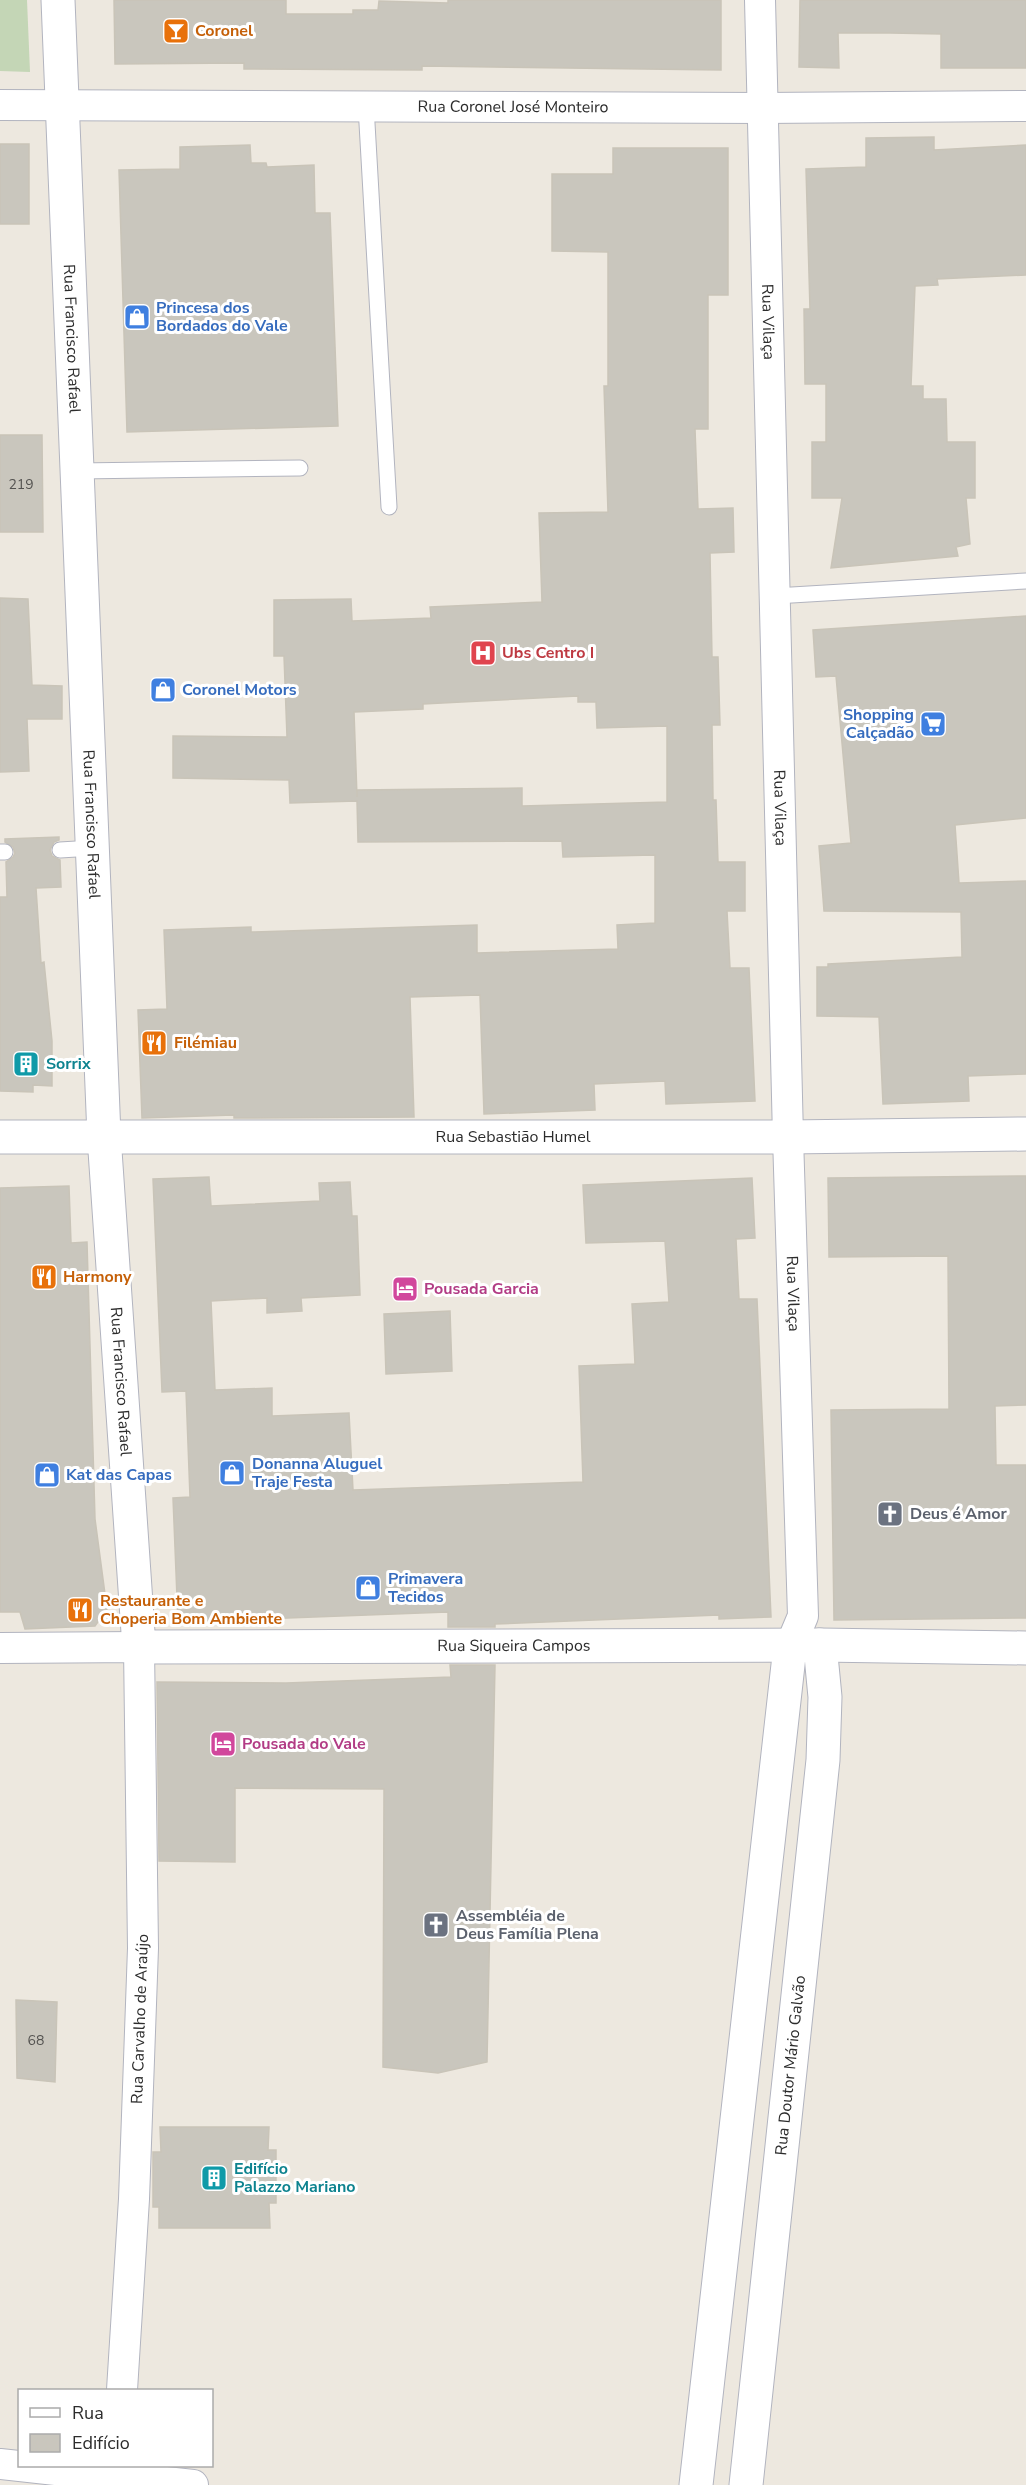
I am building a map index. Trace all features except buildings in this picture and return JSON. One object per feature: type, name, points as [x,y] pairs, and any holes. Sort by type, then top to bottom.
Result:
[{"type":"street","name":"Rua Francisco Rafael","points":[[58,0],[104,1136],[138,1647]]},
{"type":"street","name":"Rua Vilaça","points":[[760,0],[788,1137],[805,1646]]},
{"type":"street","name":"Rua Coronel José Monteiro","points":[[0,105],[763,108],[1026,106]]},
{"type":"street","name":"Rua Sebastião Humel","points":[[0,1137],[788,1137],[1026,1134]]},
{"type":"street","name":"Rua Siqueira Campos","points":[[0,1648],[805,1646],[1026,1648]]},
{"type":"street","points":[[696,2485],[805,1646]]},
{"type":"street","name":"Rua Doutor Mário Galvão","points":[[746,2485],[823,1760],[825,1707],[805,1646]]},
{"type":"street","name":"Rua Carvalho de Araújo","points":[[122,2389],[134,2199],[143,1948],[138,1647]]},
{"type":"street","points":[[0,2464],[18,2466]]},
{"type":"street","points":[[29,2467],[193,2485]]},
{"type":"lane","points":[[366,106],[389,507]]},
{"type":"lane","points":[[78,471],[300,468]]},
{"type":"lane","points":[[775,596],[1026,580]]},
{"type":"lane","points":[[60,850],[93,848]]},
{"type":"green space","points":[[0,0],[27,0],[30,72],[0,71]]},
{"type":"place","name":"Coronel","points":[[176,31]]},
{"type":"place","name":"Princesa dos Bordados do Vale","points":[[137,317]]},
{"type":"place","name":"Ubs Centro I","points":[[483,653]]},
{"type":"place","name":"Coronel Motors","points":[[163,690]]},
{"type":"place","name":"Shopping Calçadão","points":[[933,724]]},
{"type":"place","name":"Filémiau","points":[[154,1043]]},
{"type":"place","name":"Sorrix","points":[[26,1064]]},
{"type":"place","name":"Harmony","points":[[44,1277]]},
{"type":"place","name":"Pousada Garcia","points":[[405,1289]]},
{"type":"place","name":"Donanna Aluguel Traje Festa","points":[[232,1473]]},
{"type":"place","name":"Kat das Capas","points":[[47,1475]]},
{"type":"place","name":"Deus é Amor","points":[[890,1514]]},
{"type":"place","name":"Primavera Tecidos","points":[[368,1588]]},
{"type":"place","name":"Restaurante e Choperia Bom Ambiente","points":[[80,1610]]},
{"type":"place","name":"Pousada do Vale","points":[[223,1744]]},
{"type":"place","name":"Assembléia de Deus Família Plena","points":[[436,1925]]},
{"type":"place","name":"Edifício Palazzo Mariano","points":[[214,2178]]}]
